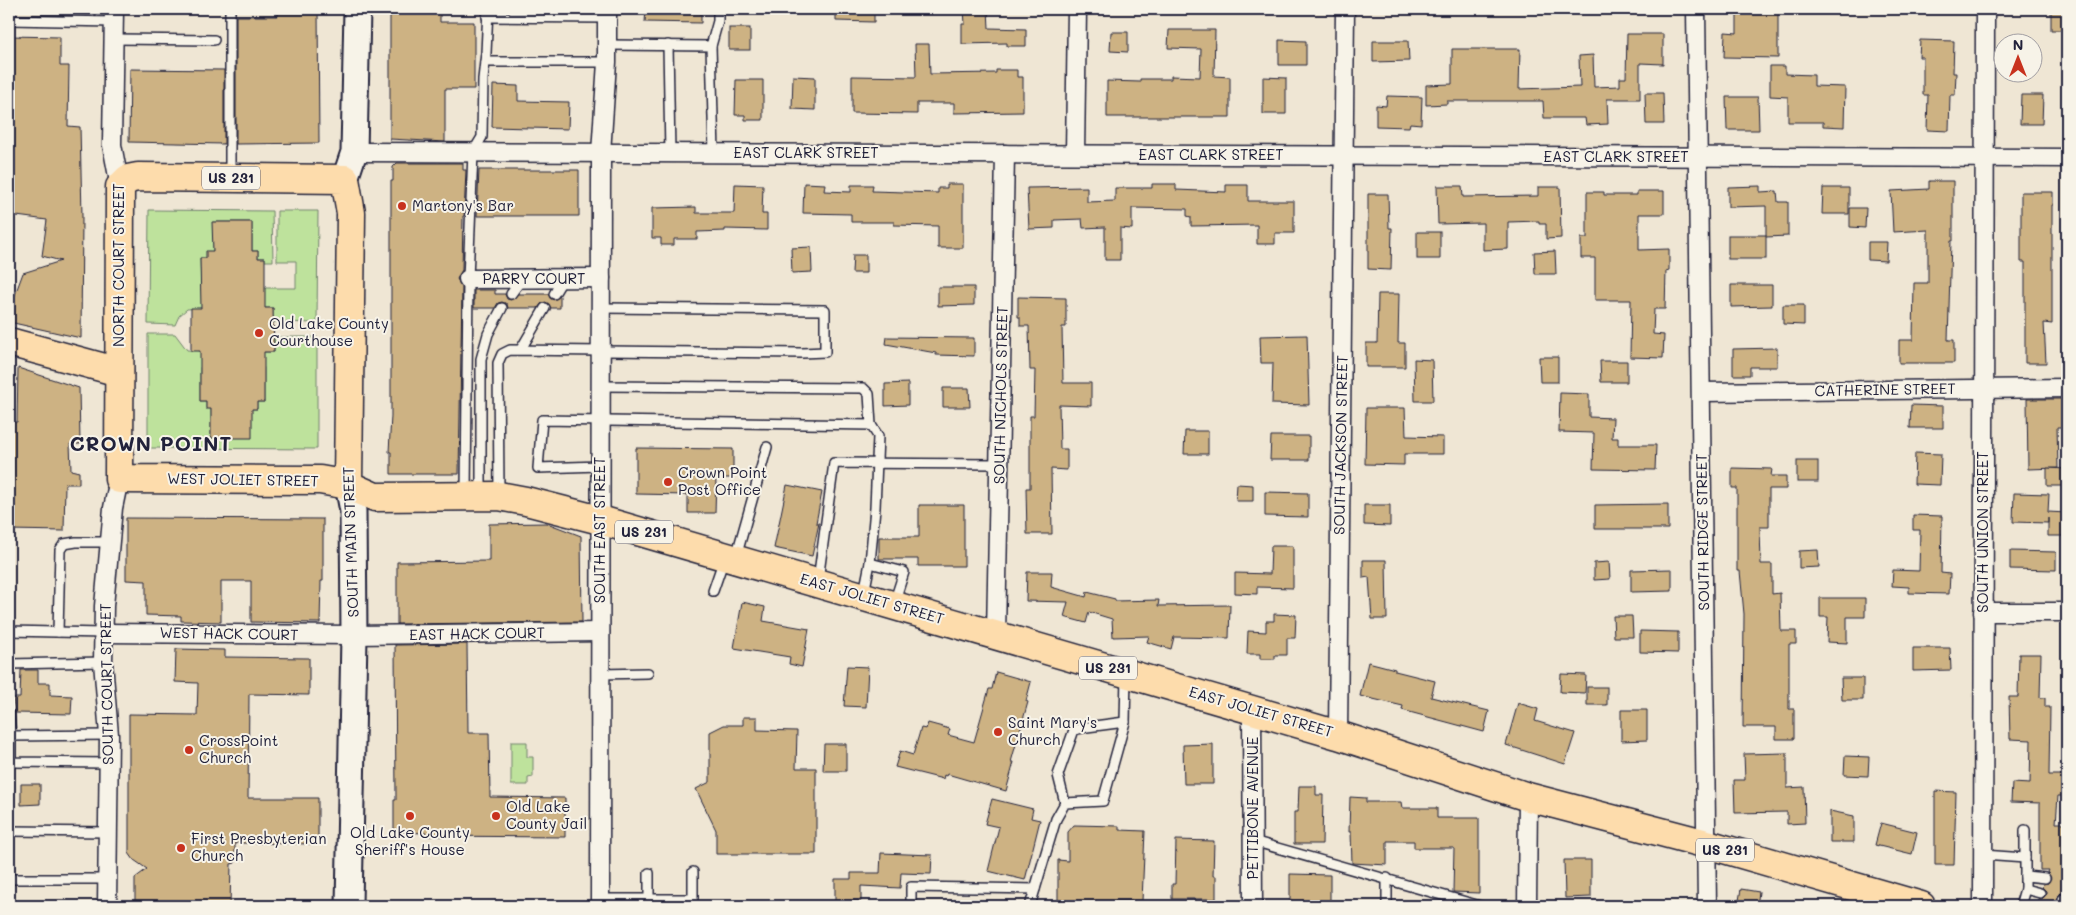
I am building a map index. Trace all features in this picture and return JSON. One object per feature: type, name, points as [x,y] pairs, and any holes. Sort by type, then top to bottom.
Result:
[{"type":"main road","name":"US 231","points":[[120,186],[128,180],[138,177],[345,179]]},
{"type":"main road","name":"SOUTH MAIN STREET","points":[[345,179],[351,214],[348,485]]},
{"type":"main road","name":"NORTH COURT STREET","points":[[119,372],[120,186]]},
{"type":"main road","points":[[9,342],[119,372]]},
{"type":"main road","name":"SOUTH COURT STREET","points":[[119,372],[119,479]]},
{"type":"main road","name":"WEST JOLIET STREET","points":[[119,479],[320,480],[348,485],[375,497],[482,497],[526,501],[600,520]]},
{"type":"main road","name":"EAST JOLIET STREET","points":[[600,520],[863,595],[1338,735],[1528,797],[1707,844],[1921,906]]},
{"type":"street","points":[[345,179],[354,152],[358,9]]},
{"type":"street","points":[[1075,154],[1077,9]]},
{"type":"street","name":"SOUTH JACKSON STREET","points":[[1338,735],[1345,9]]},
{"type":"street","name":"SOUTH RIDGE STREET","points":[[1696,9],[1707,906]]},
{"type":"street","name":"SOUTH UNION STREET","points":[[1983,906],[1985,9]]},
{"type":"street","name":"SOUTH EAST STREET","points":[[600,903],[601,153],[607,53],[607,14]]},
{"type":"street","name":"NORTH COURT STREET","points":[[114,23],[112,145],[120,186]]},
{"type":"street","name":"EAST CLARK STREET","points":[[354,152],[2067,158]]},
{"type":"street","name":"SOUTH NICHOLS STREET","points":[[996,635],[1005,154]]},
{"type":"street","name":"PARRY COURT","points":[[468,279],[601,278]]},
{"type":"street","name":"CATHERINE STREET","points":[[1702,392],[2067,388]]},
{"type":"street","name":"SOUTH COURT STREET","points":[[107,906],[109,735],[103,662],[104,606],[113,508],[119,479]]},
{"type":"street","name":"SOUTH MAIN STREET","points":[[348,485],[353,511],[354,635],[349,906]]},
{"type":"street","points":[[1983,612],[2067,612]]},
{"type":"street","name":"EAST HACK COURT","points":[[354,635],[600,632]]},
{"type":"street","name":"WEST HACK COURT","points":[[104,633],[354,635]]},
{"type":"street","name":"PETTIBONE AVENUE","points":[[1252,710],[1253,906]]},
{"type":"street","points":[[1527,906],[1528,797]]},
{"type":"lane","points":[[230,9],[230,178]]},
{"type":"lane","points":[[714,153],[711,46],[718,20],[718,9]]},
{"type":"lane","points":[[482,497],[468,279],[473,152],[482,136],[482,79],[488,13],[607,14]]},
{"type":"lane","points":[[9,20],[114,23],[214,40]]},
{"type":"lane","points":[[485,62],[607,53],[668,45],[711,46]]},
{"type":"lane","points":[[668,45],[670,153]]},
{"type":"lane","points":[[511,294],[522,279]]},
{"type":"lane","points":[[554,294],[563,279]]},
{"type":"lane","points":[[482,497],[482,359],[488,334],[502,308]]},
{"type":"lane","points":[[521,349],[546,308]]},
{"type":"lane","points":[[482,497],[498,363],[502,354],[510,350],[825,352],[825,310],[600,308]]},
{"type":"lane","points":[[601,386],[863,388],[869,394],[871,425],[878,436],[870,562],[863,595]]},
{"type":"lane","points":[[600,466],[538,468],[542,420],[871,425]]},
{"type":"lane","points":[[713,592],[730,558],[767,446]]},
{"type":"lane","points":[[818,583],[834,463],[1000,464]]},
{"type":"lane","points":[[58,632],[60,550],[64,544],[76,542],[110,542]]},
{"type":"lane","points":[[870,562],[904,572],[894,605]]},
{"type":"lane","points":[[9,631],[104,633]]},
{"type":"lane","points":[[9,664],[103,662]]},
{"type":"lane","points":[[1065,803],[1103,801],[1125,722],[1126,673]]},
{"type":"lane","points":[[600,674],[648,674]]},
{"type":"lane","points":[[9,714],[11,762],[108,763]]},
{"type":"lane","points":[[1030,906],[1056,819],[1065,803],[1058,774],[1074,730],[1087,726],[1125,722]]},
{"type":"lane","points":[[11,736],[109,735]]},
{"type":"lane","points":[[2025,830],[2025,889],[2020,905],[2031,906]]},
{"type":"lane","points":[[9,831],[108,832]]},
{"type":"lane","points":[[1253,841],[1480,906]]},
{"type":"lane","points":[[1983,855],[2025,858]]},
{"type":"lane","points":[[649,872],[649,899]]},
{"type":"lane","points":[[600,903],[649,899],[694,899],[693,872]]},
{"type":"lane","points":[[2025,876],[2045,878]]},
{"type":"lane","points":[[9,878],[108,879]]},
{"type":"lane","points":[[1387,878],[1387,906]]},
{"type":"lane","points":[[911,906],[911,887],[1035,889]]},
{"type":"lane","points":[[2025,889],[2040,893]]},
{"type":"green space","points":[[149,210],[272,211],[273,261],[265,261],[265,258],[258,258],[258,251],[252,251],[252,222],[213,222],[213,251],[206,258],[200,258],[201,290],[207,308],[187,309],[179,316],[175,325],[148,324]]},
{"type":"green space","points":[[277,211],[318,211],[317,323],[273,322],[273,308],[258,308],[265,288],[296,288],[296,261],[277,261]]},
{"type":"green space","points":[[148,334],[175,334],[187,350],[206,351],[200,368],[200,401],[206,401],[206,408],[211,409],[211,438],[252,409],[257,409],[257,402],[264,402],[264,368],[257,352],[274,352],[274,337],[317,337],[317,449],[148,448]]},
{"type":"green space","points":[[511,742],[527,742],[527,757],[533,757],[533,777],[528,778],[528,785],[511,785]]},
{"type":"building","points":[[278,9],[318,9],[319,143],[236,144],[236,16],[278,16]]},
{"type":"building","points":[[390,9],[440,9],[440,22],[474,22],[474,89],[445,89],[445,142],[390,139]]},
{"type":"building","points":[[646,9],[701,9],[701,23],[645,22]]},
{"type":"building","points":[[836,9],[874,9],[874,22],[836,21]]},
{"type":"building","points":[[964,9],[988,9],[989,28],[1026,29],[1026,46],[1007,46],[1007,43],[962,44],[962,24],[965,24]]},
{"type":"building","points":[[1737,9],[1775,9],[1775,13],[1778,13],[1778,58],[1724,57],[1725,32],[1737,33]]},
{"type":"building","points":[[2051,9],[2067,9],[2067,30],[2051,30]]},
{"type":"building","points":[[729,28],[750,28],[750,50],[729,50]]},
{"type":"building","points":[[1169,30],[1215,30],[1214,76],[1230,77],[1230,117],[1107,117],[1107,81],[1140,82],[1140,79],[1171,79],[1171,76],[1200,77],[1201,49],[1168,48]]},
{"type":"building","points":[[1111,32],[1128,32],[1128,52],[1110,51]]},
{"type":"building","points":[[1627,34],[1663,34],[1663,64],[1640,63],[1640,99],[1607,99],[1608,124],[1586,125],[1585,118],[1544,118],[1543,101],[1447,101],[1447,104],[1426,105],[1426,85],[1452,84],[1452,49],[1520,49],[1519,89],[1580,87],[1579,56],[1593,55],[1594,87],[1620,86],[1620,78],[1626,78]]},
{"type":"building","points":[[9,36],[60,37],[60,66],[69,66],[68,126],[80,127],[82,216],[81,338],[9,322],[9,299],[13,300],[23,273],[61,261],[42,256],[47,220],[9,215]]},
{"type":"building","points":[[1279,40],[1306,41],[1306,65],[1279,65]]},
{"type":"building","points":[[1920,40],[1954,41],[1953,73],[1956,73],[1955,95],[1950,95],[1949,131],[1927,130],[1928,95],[1923,95],[1923,57],[1919,57]]},
{"type":"building","points":[[1373,41],[1408,41],[1409,61],[1373,62]]},
{"type":"building","points":[[915,44],[929,44],[930,74],[996,73],[996,70],[1017,70],[1017,77],[1023,77],[1023,112],[954,113],[954,103],[917,103],[917,114],[852,113],[852,76],[916,77]]},
{"type":"building","points":[[1770,66],[1785,66],[1785,74],[1814,75],[1814,86],[1845,87],[1844,127],[1823,126],[1823,122],[1788,122],[1788,97],[1770,96]]},
{"type":"building","points":[[130,69],[224,70],[224,144],[129,142]]},
{"type":"building","points":[[793,76],[815,77],[815,110],[792,109]]},
{"type":"building","points":[[1263,77],[1286,78],[1286,114],[1263,114]]},
{"type":"building","points":[[736,80],[763,80],[763,120],[745,120],[745,115],[735,115]]},
{"type":"building","points":[[493,85],[518,86],[518,101],[569,102],[568,129],[492,127]]},
{"type":"building","points":[[1645,93],[1663,93],[1664,124],[1646,124]]},
{"type":"building","points":[[2021,95],[2043,95],[2042,124],[2020,124]]},
{"type":"building","points":[[1387,96],[1422,97],[1421,124],[1410,123],[1409,127],[1376,126],[1376,105],[1386,106]]},
{"type":"building","points":[[1726,97],[1758,97],[1759,130],[1727,130]]},
{"type":"building","points":[[397,163],[463,163],[463,170],[466,170],[462,270],[457,279],[462,287],[459,474],[391,474],[391,452],[389,452],[391,416],[391,181],[393,181],[393,167]]},
{"type":"building","points":[[479,170],[579,170],[579,216],[477,216]]},
{"type":"building","points":[[1929,181],[1953,181],[1953,241],[1951,241],[1948,340],[1954,340],[1954,363],[1899,363],[1899,340],[1913,340],[1914,283],[1928,283],[1928,230],[1893,232],[1891,191],[1929,189]]},
{"type":"building","points":[[804,183],[825,184],[824,191],[851,192],[851,185],[873,185],[872,191],[938,193],[938,188],[947,188],[947,184],[963,184],[963,248],[938,248],[938,226],[894,225],[894,222],[851,222],[851,214],[803,213]]},
{"type":"building","points":[[735,184],[763,185],[762,214],[767,214],[767,230],[725,229],[725,231],[697,232],[697,239],[674,239],[674,245],[661,245],[661,238],[652,238],[652,208],[696,207],[696,213],[734,213]]},
{"type":"building","points":[[1152,184],[1176,184],[1176,190],[1226,192],[1226,185],[1248,185],[1248,201],[1294,201],[1294,233],[1275,233],[1275,244],[1257,244],[1257,225],[1191,226],[1191,217],[1187,216],[1187,209],[1132,208],[1132,229],[1120,228],[1120,260],[1105,260],[1105,227],[1083,228],[1082,219],[1054,220],[1054,228],[1029,229],[1027,188],[1087,187],[1087,202],[1115,201],[1115,188],[1152,188]]},
{"type":"building","points":[[1437,186],[1462,186],[1463,197],[1538,196],[1538,187],[1560,187],[1561,238],[1546,239],[1546,224],[1539,224],[1539,221],[1508,222],[1508,249],[1483,250],[1483,223],[1438,224]]},
{"type":"building","points":[[1760,186],[1760,192],[1777,191],[1778,202],[1788,202],[1788,236],[1766,237],[1766,206],[1728,207],[1728,187]]},
{"type":"building","points":[[1823,188],[1849,188],[1849,214],[1822,214]]},
{"type":"building","points":[[1637,191],[1664,191],[1664,214],[1639,214],[1639,250],[1669,249],[1669,270],[1666,271],[1665,309],[1654,309],[1653,334],[1664,335],[1663,358],[1630,357],[1631,300],[1595,300],[1595,258],[1581,258],[1581,238],[1587,238],[1587,192],[1604,192],[1604,195],[1637,195]]},
{"type":"building","points":[[2021,192],[2053,192],[2052,324],[2044,323],[2046,363],[2025,363],[2025,262],[2021,262]]},
{"type":"building","points":[[1368,194],[1388,194],[1389,228],[1392,228],[1391,270],[1368,269]]},
{"type":"building","points":[[1850,208],[1866,208],[1865,228],[1850,227]]},
{"type":"building","name":"Old Lake County Courthouse","points":[[212,222],[252,222],[252,251],[258,251],[258,258],[265,258],[265,308],[273,308],[274,352],[264,352],[264,402],[257,402],[257,409],[252,409],[252,438],[211,438],[211,409],[206,409],[206,401],[200,401],[200,351],[191,351],[191,308],[201,308],[200,258],[206,258],[206,251],[213,251]]},
{"type":"building","points":[[1417,232],[1440,232],[1440,259],[1417,259]]},
{"type":"building","points":[[1728,235],[1766,235],[1766,259],[1728,259]]},
{"type":"building","points":[[1868,242],[1887,242],[1886,261],[1868,260]]},
{"type":"building","points":[[811,247],[812,272],[792,273],[791,248]]},
{"type":"building","points":[[1555,251],[1556,274],[1535,274],[1534,252]]},
{"type":"building","points":[[853,255],[866,255],[866,273],[852,273]]},
{"type":"building","points":[[1731,285],[1772,285],[1772,306],[1731,307]]},
{"type":"building","points":[[938,287],[974,287],[974,305],[938,306]]},
{"type":"building","points":[[474,290],[495,290],[495,294],[505,294],[507,299],[511,300],[518,294],[548,294],[553,300],[560,296],[560,308],[551,308],[546,302],[542,303],[538,308],[508,308],[507,304],[502,302],[498,303],[495,308],[474,308]]},
{"type":"building","points":[[1378,294],[1399,294],[1398,343],[1405,343],[1405,367],[1366,367],[1366,343],[1377,343]]},
{"type":"building","points":[[1018,297],[1066,298],[1066,327],[1062,327],[1063,383],[1091,383],[1091,406],[1059,405],[1060,449],[1067,449],[1067,470],[1051,469],[1052,534],[1027,534],[1026,488],[1030,488],[1030,416],[1034,416],[1035,370],[1030,370],[1029,326],[1020,326]]},
{"type":"building","points":[[1783,305],[1804,305],[1804,325],[1783,324]]},
{"type":"building","points":[[1307,335],[1309,405],[1272,404],[1273,363],[1261,363],[1260,336]]},
{"type":"building","points":[[887,337],[974,338],[974,356],[936,355],[936,353],[886,344]]},
{"type":"building","points":[[1777,348],[1777,367],[1750,367],[1750,375],[1733,375],[1733,349]]},
{"type":"building","points":[[1539,357],[1558,357],[1558,382],[1540,382]]},
{"type":"building","points":[[1414,359],[1432,360],[1433,401],[1415,401]]},
{"type":"building","points":[[1600,361],[1627,361],[1627,382],[1601,382]]},
{"type":"building","points":[[18,368],[79,388],[80,444],[70,444],[71,470],[79,472],[79,484],[65,484],[64,531],[9,530],[9,422],[17,422]]},
{"type":"building","points":[[908,383],[908,405],[885,406],[885,384]]},
{"type":"building","points":[[943,388],[969,388],[970,407],[943,407]]},
{"type":"building","points":[[1560,393],[1589,394],[1589,417],[1613,418],[1612,438],[1618,438],[1618,445],[1656,445],[1655,470],[1593,469],[1594,433],[1559,432]]},
{"type":"building","points":[[2027,399],[2067,399],[2064,427],[2057,427],[2058,468],[2028,469]]},
{"type":"building","points":[[1911,405],[1943,406],[1943,428],[1910,428]]},
{"type":"building","points":[[1366,408],[1405,408],[1406,436],[1443,437],[1443,454],[1404,454],[1404,465],[1365,464]]},
{"type":"building","points":[[1185,431],[1208,431],[1208,454],[1184,454]]},
{"type":"building","points":[[1271,436],[1309,436],[1309,460],[1270,460]]},
{"type":"building","points":[[636,448],[733,449],[733,478],[716,478],[715,513],[688,513],[688,495],[636,494]]},
{"type":"building","points":[[1915,453],[1941,454],[1940,485],[1914,484]]},
{"type":"building","points":[[1797,461],[1818,461],[1818,482],[1797,482]]},
{"type":"building","points":[[1732,468],[1772,469],[1771,476],[1786,476],[1786,489],[1769,489],[1769,527],[1760,527],[1761,564],[1772,564],[1772,594],[1780,593],[1781,631],[1796,631],[1796,644],[1789,644],[1789,709],[1794,709],[1794,739],[1776,739],[1776,727],[1743,727],[1744,614],[1740,571],[1737,571],[1737,488],[1732,488]]},
{"type":"building","points":[[2047,468],[2067,469],[2067,486],[2047,486]]},
{"type":"building","points":[[1237,484],[1253,485],[1253,501],[1236,501]]},
{"type":"building","points":[[787,485],[822,492],[816,523],[819,523],[812,556],[774,548]]},
{"type":"building","points":[[1265,492],[1308,493],[1308,517],[1265,516]]},
{"type":"building","points":[[2014,493],[2049,494],[2048,512],[2067,513],[2067,536],[2048,536],[2048,523],[2013,522]]},
{"type":"building","points":[[1668,504],[1668,529],[1595,529],[1595,505]]},
{"type":"building","points":[[919,505],[964,505],[964,566],[918,566],[918,559],[879,559],[879,537],[919,537]]},
{"type":"building","points":[[1364,505],[1390,505],[1390,526],[1364,525]]},
{"type":"building","points":[[1913,515],[1942,516],[1941,573],[1950,574],[1949,594],[1909,593],[1909,587],[1892,586],[1893,570],[1919,571],[1920,530],[1913,530]]},
{"type":"building","points":[[126,518],[323,519],[323,581],[321,581],[320,623],[251,622],[251,581],[221,581],[221,622],[181,621],[181,616],[146,615],[146,581],[126,580]]},
{"type":"building","points":[[547,523],[581,536],[582,622],[397,624],[397,562],[489,561],[489,524]]},
{"type":"building","points":[[1271,546],[1293,546],[1293,588],[1257,587],[1257,594],[1235,593],[1235,573],[1270,574]]},
{"type":"building","points":[[1818,550],[1819,567],[1799,568],[1799,551]]},
{"type":"building","points":[[2010,551],[2056,552],[2056,570],[2010,569]]},
{"type":"building","points":[[1363,560],[1386,560],[1387,619],[1372,619],[1369,577],[1363,578]]},
{"type":"building","points":[[1609,562],[1610,579],[1594,580],[1594,563]]},
{"type":"building","points":[[1672,569],[1672,591],[1631,592],[1631,570]]},
{"type":"building","points":[[1027,572],[1052,572],[1051,587],[1086,597],[1087,592],[1115,599],[1115,601],[1159,600],[1158,606],[1230,605],[1229,638],[1174,637],[1171,649],[1147,642],[1149,636],[1113,637],[1112,619],[1089,612],[1086,623],[1064,617],[1068,602],[1026,601]]},
{"type":"building","points":[[1820,598],[1865,598],[1865,617],[1847,617],[1847,643],[1827,642],[1828,617],[1820,617]]},
{"type":"building","points":[[742,602],[765,607],[763,621],[809,629],[802,667],[789,664],[790,657],[734,648]]},
{"type":"building","points":[[1274,614],[1296,615],[1295,638],[1287,638],[1287,655],[1275,655],[1275,659],[1260,659],[1260,654],[1247,654],[1248,631],[1266,632],[1266,621],[1274,621]]},
{"type":"building","points":[[1613,616],[1632,616],[1633,637],[1614,637]]},
{"type":"building","points":[[1640,631],[1678,632],[1678,653],[1640,652]]},
{"type":"building","points":[[467,644],[468,733],[489,733],[490,797],[565,798],[565,837],[426,836],[426,833],[394,832],[394,800],[396,800],[395,645]]},
{"type":"building","points":[[1913,648],[1950,648],[1951,670],[1913,671]]},
{"type":"building","points":[[176,649],[225,650],[225,657],[309,658],[309,695],[249,694],[248,798],[318,798],[318,844],[235,843],[235,863],[231,864],[230,906],[141,906],[135,901],[135,878],[147,869],[134,860],[129,853],[129,714],[197,715],[198,683],[175,682]]},
{"type":"building","points":[[2019,654],[2041,654],[2040,698],[2045,698],[2045,707],[2050,707],[2049,775],[2067,775],[2067,796],[2058,796],[2056,823],[2067,823],[2067,887],[2065,893],[2061,893],[2057,897],[2057,901],[2061,906],[2036,906],[2038,899],[2042,899],[2046,895],[2046,891],[2042,887],[2043,884],[2048,883],[2051,878],[2047,872],[2048,870],[2040,870],[2040,803],[2011,802],[2012,783],[2030,784],[2031,740],[2010,739],[2009,697],[2018,697]]},
{"type":"building","points":[[1368,662],[1435,681],[1431,697],[1489,711],[1484,732],[1402,710],[1403,706],[1360,696]]},
{"type":"building","points":[[847,666],[868,667],[866,707],[844,706]]},
{"type":"building","points":[[21,670],[38,670],[38,683],[50,683],[50,695],[72,696],[71,714],[15,713],[13,698],[20,698]]},
{"type":"building","name":"Saint Mary's Church","points":[[996,672],[1031,682],[1026,701],[1028,702],[1011,762],[1014,762],[1006,791],[947,774],[946,776],[944,775],[943,779],[895,767],[900,751],[913,755],[921,728],[926,729],[928,723],[950,729],[948,735],[974,742],[989,689],[992,689]]},
{"type":"building","points":[[1561,674],[1586,675],[1585,693],[1560,692]]},
{"type":"building","points":[[1841,678],[1863,678],[1863,700],[1842,700]]},
{"type":"building","points":[[1587,687],[1607,687],[1607,705],[1587,705]]},
{"type":"building","points":[[1518,703],[1538,709],[1535,721],[1575,733],[1565,764],[1506,745]]},
{"type":"building","points":[[1621,710],[1647,710],[1647,740],[1621,741]]},
{"type":"building","points":[[743,717],[757,717],[757,730],[797,731],[796,768],[816,768],[816,854],[716,854],[716,830],[696,789],[710,782],[710,732],[724,725],[743,725]]},
{"type":"building","points":[[824,744],[846,744],[846,771],[823,771]]},
{"type":"building","points":[[1213,744],[1213,784],[1184,784],[1183,745]]},
{"type":"building","points":[[1787,753],[1787,788],[1804,787],[1805,823],[1787,824],[1787,812],[1735,813],[1734,780],[1745,780],[1744,754]]},
{"type":"building","points":[[1845,756],[1869,757],[1868,776],[1844,775]]},
{"type":"building","points":[[21,784],[40,784],[40,804],[21,805]]},
{"type":"building","points":[[1299,786],[1316,786],[1316,795],[1323,795],[1322,844],[1294,844],[1294,812],[1298,812]]},
{"type":"building","points":[[1935,791],[1956,792],[1954,865],[1935,865]]},
{"type":"building","points":[[1350,797],[1366,798],[1366,802],[1401,802],[1402,808],[1437,808],[1437,818],[1479,818],[1479,893],[1453,892],[1454,848],[1414,848],[1414,841],[1387,841],[1387,865],[1352,863],[1351,832],[1349,832]]},
{"type":"building","points":[[992,799],[1033,809],[1031,818],[1040,820],[1025,880],[988,871],[999,827],[985,824]]},
{"type":"building","points":[[1830,811],[1854,816],[1854,842],[1830,842]]},
{"type":"building","points":[[1881,823],[1917,832],[1912,854],[1875,845]]},
{"type":"building","points":[[1074,825],[1119,826],[1119,830],[1145,831],[1142,901],[1114,901],[1113,906],[1058,906],[1058,860],[1068,861],[1068,832]]},
{"type":"building","points":[[1176,840],[1214,841],[1213,876],[1216,876],[1216,899],[1172,899],[1172,884],[1175,884]]},
{"type":"building","points":[[881,853],[932,855],[931,874],[901,873],[900,888],[861,886],[861,901],[835,901],[835,879],[851,879],[851,873],[880,873]]},
{"type":"building","points":[[1564,860],[1591,860],[1591,897],[1565,898]]},
{"type":"building","points":[[1290,874],[1330,875],[1330,901],[1290,901]]},
{"type":"building","points":[[1741,889],[1759,892],[1757,906],[1738,906]]},
{"type":"place","name":"Martony's Bar","points":[[402,206]]},
{"type":"place","name":"Old Lake County Courthouse","points":[[259,333]]},
{"type":"place","name":"Crown Point Post Office","points":[[668,482]]},
{"type":"place","name":"Saint Mary's Church","points":[[998,732]]},
{"type":"place","name":"CrossPoint Church","points":[[189,750]]},
{"type":"place","name":"Old Lake County Sheriff's House","points":[[410,816]]},
{"type":"place","name":"Old Lake County Jail","points":[[496,816]]},
{"type":"place","name":"First Presbyterian Church","points":[[181,848]]},
{"type":"district","name":"CROWN POINT","points":[[151,444]]}]
